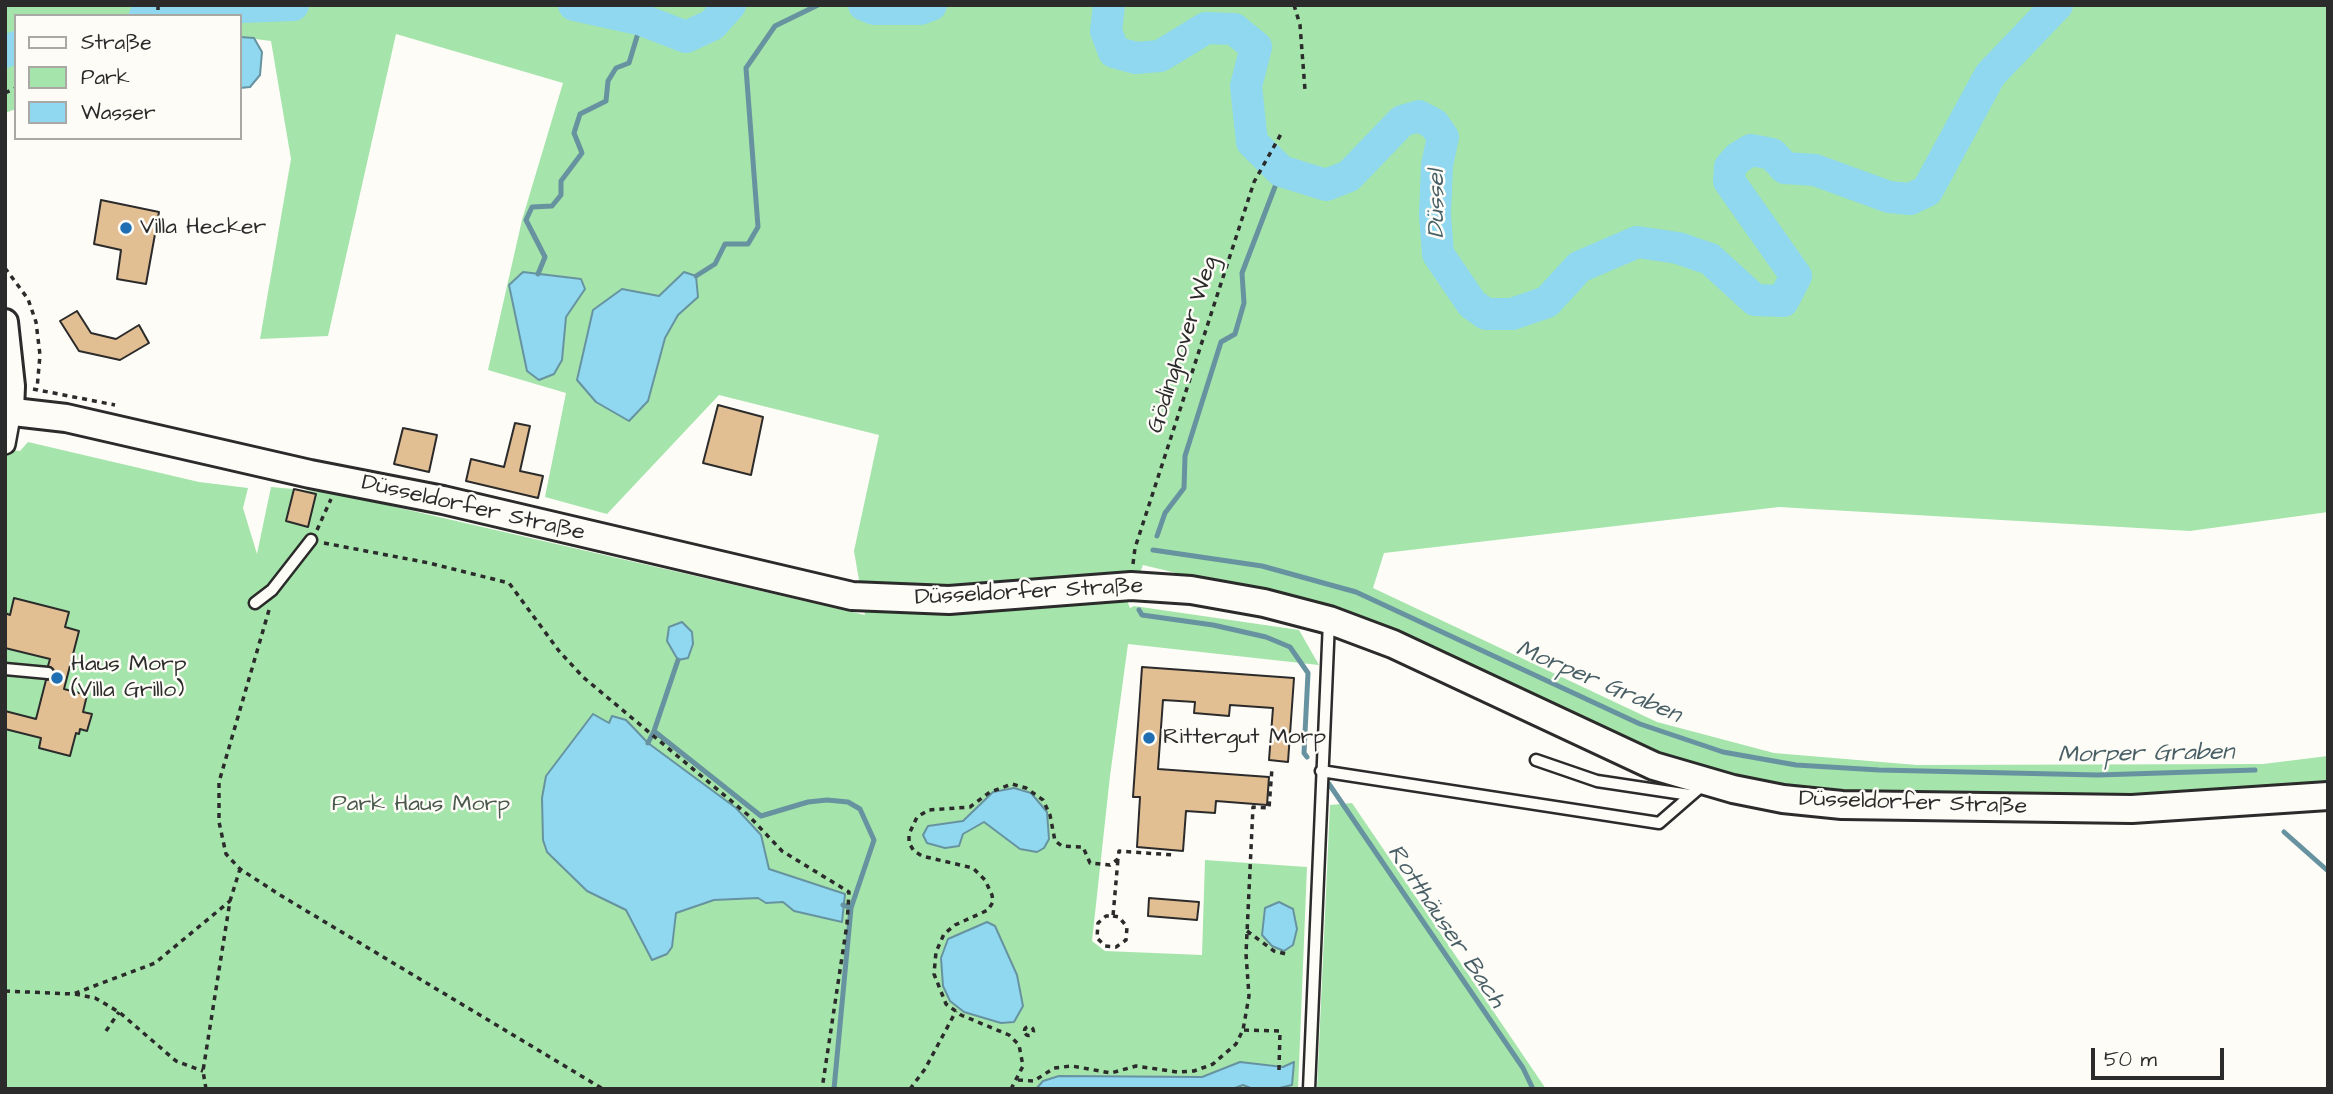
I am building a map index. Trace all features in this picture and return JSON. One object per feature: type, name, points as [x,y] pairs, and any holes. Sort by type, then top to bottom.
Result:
[{"type":"main road","name":"Düsseldorfer Straße","points":[[8,411],[66,418],[310,474],[443,500],[852,596],[949,600],[1092,587],[1150,587],[1247,599],[1329,620],[1393,644],[1698,789],[1864,806],[2132,809],[2328,796]]},
{"type":"street","points":[[5,322],[12,386],[5,444]]},
{"type":"lane","points":[[256,603],[272,590],[311,540]]},
{"type":"lane","points":[[1309,1089],[1329,620]]},
{"type":"lane","points":[[5,669],[48,673]]},
{"type":"lane","points":[[1536,760],[1597,780],[1698,789]]},
{"type":"lane","points":[[1321,771],[1659,823],[1698,789]]},
{"type":"path","points":[[1294,5],[1300,25],[1304,90]]},
{"type":"path","name":"Gödinghover Weg","points":[[1133,572],[1135,548],[1254,183],[1281,134]]},
{"type":"path","points":[[5,268],[28,299],[36,323],[40,355],[37,389]]},
{"type":"path","points":[[321,524],[311,540],[429,563],[509,583],[559,652],[583,677],[748,815],[782,851],[849,892],[848,924],[822,1089]]},
{"type":"path","points":[[272,590],[219,782],[219,822],[226,855],[240,869],[440,994],[603,1089]]},
{"type":"path","points":[[1018,1080],[1034,1081],[1054,1068],[1072,1066],[1111,1073],[1136,1066],[1177,1072],[1194,1071],[1221,1058],[1236,1044],[1243,1030],[1249,996],[1247,931],[1253,807],[1269,808],[1272,768]]},
{"type":"path","points":[[1011,1089],[1018,1080],[1022,1058],[1017,1042],[1000,1030],[946,1004],[935,981],[939,944],[949,929],[988,910],[993,902],[992,895],[985,880],[973,867],[922,856],[909,844],[909,834],[917,817],[929,810],[970,807],[1003,786],[1021,786],[1043,800],[1050,815],[1051,832],[1058,843],[1083,848],[1090,863],[1099,866],[1118,859]]},
{"type":"path","points":[[1113,916],[1119,851],[1173,855]]},
{"type":"path","points":[[206,1089],[203,1071],[230,901],[240,869]]},
{"type":"path","points":[[73,994],[155,963],[230,901]]},
{"type":"path","points":[[1106,916],[1113,916],[1119,917],[1127,926],[1126,940],[1116,947],[1105,946],[1097,938],[1098,923],[1106,916]]},
{"type":"path","points":[[1247,931],[1274,951],[1286,954]]},
{"type":"path","points":[[5,991],[73,994],[95,998],[119,1012],[177,1061],[203,1071]]},
{"type":"path","points":[[909,1089],[925,1069],[956,1011]]},
{"type":"path","points":[[106,1031],[119,1012]]},
{"type":"path","points":[[1243,1030],[1280,1031],[1279,1070]]},
{"type":"path","points":[[1017,1042],[1026,1034]]},
{"type":"green space","name":"Park Haus Morp","points":[[5,5],[2328,5],[2328,512],[2190,531],[1779,507],[1384,553],[1373,588],[1657,722],[1774,753],[1917,765],[2263,764],[2328,756],[2328,781],[2110,799],[1917,796],[1773,784],[1646,752],[1364,618],[1143,565],[1128,603],[1130,608],[1134,606],[1299,630],[1319,665],[1128,644],[1092,941],[1105,951],[1202,955],[1205,860],[1307,867],[1298,1089],[5,1089],[5,449],[20,451],[28,442],[199,482],[248,488],[243,508],[257,554],[271,487],[293,489],[339,494],[865,615],[854,551],[879,435],[719,395],[607,514],[545,497],[566,393],[488,370],[522,220],[563,83],[396,34],[328,336],[260,339],[291,159],[271,41],[242,37],[242,14],[14,14],[14,110],[5,113]]},
{"type":"green space","points":[[1352,803],[1546,1089],[1317,1089],[1330,805]]},
{"type":"water","points":[[242,37],[254,38],[262,52],[260,75],[250,87],[242,88]]},
{"type":"water","points":[[523,272],[581,279],[585,289],[566,317],[562,360],[554,374],[539,380],[527,371],[509,285]]},
{"type":"water","points":[[684,272],[696,276],[698,297],[678,315],[665,338],[648,401],[629,421],[596,402],[577,380],[593,310],[622,289],[659,296]]},
{"type":"water","points":[[682,622],[692,632],[693,644],[688,658],[678,660],[667,641],[669,627]]},
{"type":"water","points":[[593,714],[609,723],[612,716],[626,720],[648,743],[736,808],[761,835],[769,869],[845,894],[842,922],[794,911],[783,902],[766,903],[758,898],[714,900],[676,913],[672,947],[667,954],[652,960],[626,910],[587,891],[547,852],[543,840],[542,798],[546,776]]},
{"type":"water","points":[[1014,788],[1031,793],[1047,812],[1049,839],[1044,848],[1037,852],[1020,849],[984,822],[963,834],[959,846],[945,848],[927,843],[923,835],[928,826],[963,821],[993,792]]},
{"type":"water","points":[[1279,902],[1293,909],[1297,929],[1293,945],[1284,951],[1272,946],[1262,935],[1265,908]]},
{"type":"water","points":[[987,922],[995,926],[1017,975],[1023,1006],[1014,1022],[1001,1023],[964,1012],[950,1001],[943,986],[941,958],[948,939]]},
{"type":"water","points":[[1240,1062],[1283,1067],[1294,1062],[1292,1085],[1275,1089],[1253,1089],[1243,1085],[1232,1089],[1036,1089],[1043,1081],[1059,1076],[1202,1077]]},
{"type":"building","name":"Villa Hecker","points":[[101,200],[159,212],[146,284],[117,279],[121,250],[94,244]]},
{"type":"building","points":[[77,311],[91,333],[116,339],[139,325],[149,343],[120,360],[79,351],[60,321]]},
{"type":"building","points":[[718,405],[763,417],[751,475],[703,463]]},
{"type":"building","points":[[515,423],[530,426],[520,471],[543,476],[538,498],[466,481],[471,459],[504,467]]},
{"type":"building","points":[[403,428],[437,435],[429,472],[394,464]]},
{"type":"building","points":[[294,489],[316,494],[308,527],[286,521]]},
{"type":"building","name":"Haus Morp (Villa Grillo)","points":[[14,598],[69,612],[65,627],[79,631],[64,689],[87,695],[83,712],[92,714],[87,731],[80,729],[79,734],[76,733],[70,756],[39,748],[41,738],[5,729],[5,711],[36,719],[46,680],[52,679],[55,673],[48,666],[50,659],[5,648],[5,613],[10,615]]},
{"type":"building","name":"Rittergut Morp","points":[[1142,667],[1294,678],[1288,762],[1269,760],[1273,708],[1230,705],[1229,716],[1194,713],[1195,702],[1163,700],[1158,769],[1269,777],[1267,805],[1216,801],[1215,813],[1186,811],[1183,851],[1137,847],[1140,797],[1133,797]]},
{"type":"building","points":[[1149,898],[1199,902],[1197,920],[1148,916]]},
{"type":"waterway","name":"Düssel","points":[[162,14],[214,8],[293,5]]},
{"type":"waterway","name":"Düssel","points":[[574,5],[642,20],[686,37],[712,25],[730,5]]},
{"type":"waterway","points":[[696,276],[715,264],[725,244],[748,244],[758,227],[746,68],[775,26],[818,5]]},
{"type":"waterway","name":"Düssel","points":[[864,5],[874,9],[920,9],[931,5]]},
{"type":"waterway","name":"Düssel","points":[[1109,5],[1106,31],[1114,52],[1136,58],[1160,56],[1206,28],[1234,29],[1256,47],[1246,86],[1252,142],[1281,171],[1326,185],[1349,176],[1402,121],[1419,116],[1434,124],[1443,137],[1437,165],[1435,215],[1438,254],[1472,304],[1486,314],[1512,314],[1547,302],[1579,267],[1637,242],[1678,248],[1710,259],[1755,300],[1783,301],[1796,276],[1729,181],[1730,167],[1738,158],[1751,150],[1772,154],[1785,168],[1815,170],[1889,197],[1910,199],[1927,191],[1990,75],[2057,5]]},
{"type":"waterway","points":[[538,274],[545,257],[526,220],[532,207],[552,206],[561,195],[561,181],[582,153],[574,133],[580,114],[606,101],[608,81],[616,68],[629,63],[642,20]]},
{"type":"waterway","name":"Düssel","points":[[5,52],[14,48]]},
{"type":"waterway","name":"Rotthäuser Bach","points":[[1157,536],[1165,513],[1184,488],[1185,456],[1221,342],[1235,334],[1244,303],[1242,273],[1281,171]]},
{"type":"waterway","name":"Morper Graben","points":[[1153,550],[1262,566],[1356,592],[1640,724],[1723,752],[1796,765],[1879,770],[2098,775],[2255,770]]},
{"type":"waterway","name":"Rotthäuser Bach","points":[[1139,610],[1142,615],[1213,625],[1266,637],[1290,647],[1308,673],[1304,753],[1307,757]]},
{"type":"waterway","points":[[678,660],[654,731],[761,816],[808,802],[827,800],[848,802],[860,809],[874,840],[851,908]]},
{"type":"waterway","points":[[648,743],[654,731]]},
{"type":"waterway","name":"Rotthäuser Bach","points":[[1329,784],[1523,1068],[1533,1089]]},
{"type":"waterway","name":"Morper Graben","points":[[2284,832],[2328,871]]},
{"type":"waterway","points":[[834,1089],[851,908],[843,905]]},
{"type":"place","name":"Villa Hecker","points":[[126,228]]},
{"type":"place","name":"Haus Morp (Villa Grillo)","points":[[57,678]]},
{"type":"place","name":"Rittergut Morp","points":[[1149,738]]}]
